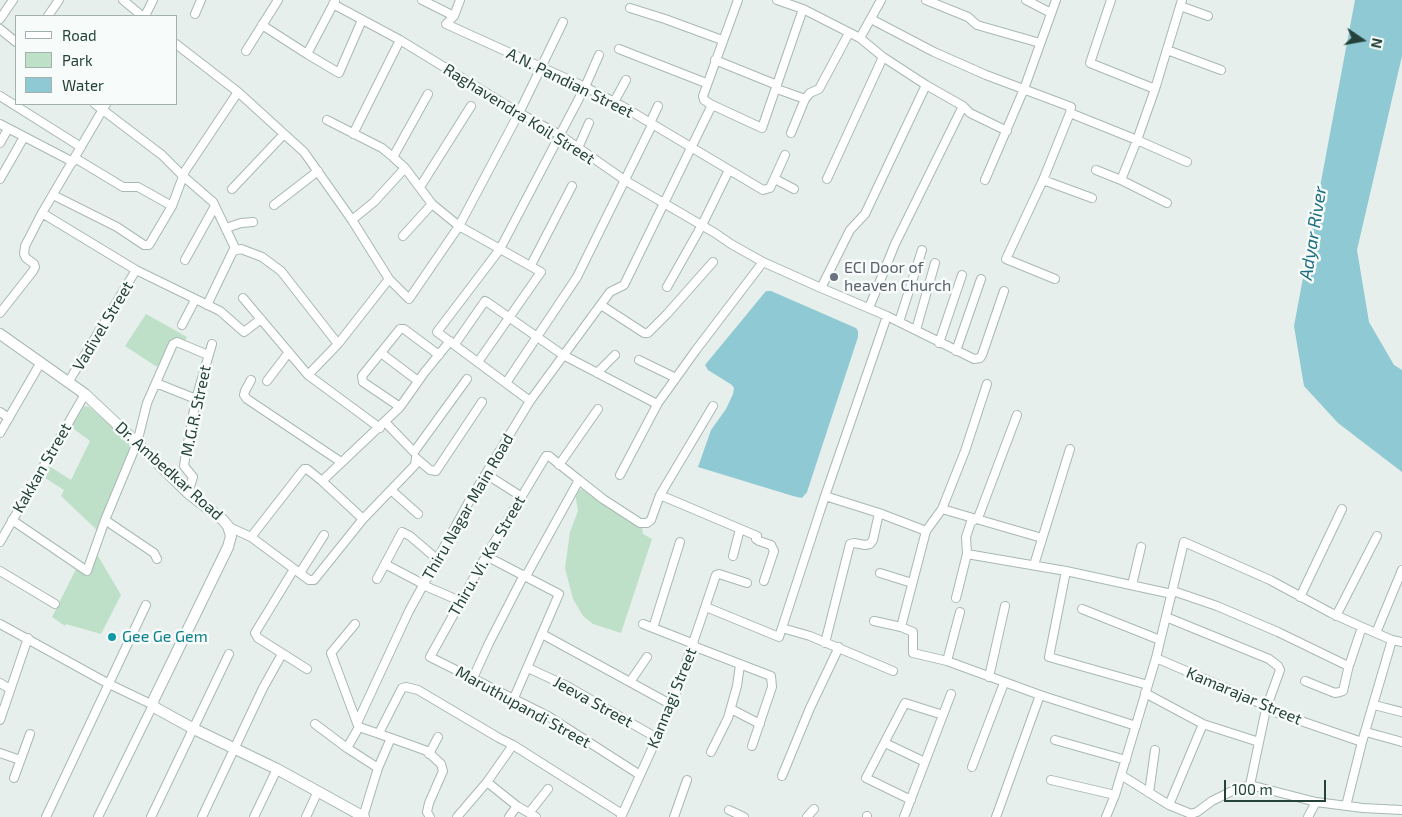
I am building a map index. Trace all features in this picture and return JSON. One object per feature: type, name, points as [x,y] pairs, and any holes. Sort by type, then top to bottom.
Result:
[{"type":"street","points":[[0,19],[13,0]]},
{"type":"street","points":[[49,15],[59,0]]},
{"type":"street","points":[[123,0],[143,15]]},
{"type":"street","points":[[145,15],[153,0]]},
{"type":"street","points":[[194,14],[201,0]]},
{"type":"street","points":[[246,51],[278,0]]},
{"type":"street","points":[[422,0],[454,16],[460,0]]},
{"type":"street","points":[[738,0],[706,83],[703,98],[708,103],[762,128],[803,9]]},
{"type":"street","points":[[777,0],[803,9],[860,38],[883,57],[963,106],[970,113],[1007,131]]},
{"type":"street","points":[[860,38],[881,0]]},
{"type":"street","points":[[926,0],[968,17],[976,25],[1040,43]]},
{"type":"street","points":[[1026,0],[1051,13]]},
{"type":"street","points":[[985,180],[1024,89],[1056,0]]},
{"type":"street","points":[[1111,0],[1090,63],[1155,89]]},
{"type":"street","points":[[307,54],[334,2]]},
{"type":"street","name":"Raghavendra Koil Street","points":[[334,2],[519,113],[560,135],[626,181],[763,262],[887,316],[956,352],[974,359],[980,358],[1004,291]]},
{"type":"street","points":[[1121,180],[1138,140],[1181,3],[1208,16]]},
{"type":"street","points":[[630,8],[665,18],[722,40]]},
{"type":"street","name":"A.N. Pandian Street","points":[[454,16],[446,24],[614,102],[763,190],[770,188],[775,179]]},
{"type":"street","points":[[871,19],[934,52],[986,75],[1069,106],[1071,109],[1070,113],[1043,180],[1006,259],[1055,279]]},
{"type":"street","points":[[262,25],[339,73],[362,20]]},
{"type":"street","points":[[178,46],[238,92],[304,152],[352,220],[389,279],[409,300],[460,226],[519,113],[563,22]]},
{"type":"street","points":[[0,29],[15,41]]},
{"type":"street","points":[[791,133],[805,100],[810,94],[819,89],[849,33]]},
{"type":"street","points":[[353,134],[400,40]]},
{"type":"street","points":[[618,49],[706,83]]},
{"type":"street","points":[[1167,50],[1221,70]]},
{"type":"street","points":[[530,401],[437,332],[500,250],[585,87],[599,55]]},
{"type":"street","points":[[826,179],[883,57]]},
{"type":"street","points":[[715,60],[805,100]]},
{"type":"street","points":[[614,102],[626,80]]},
{"type":"street","points":[[821,288],[850,230],[865,214],[926,85]]},
{"type":"street","points":[[53,195],[117,228],[146,246],[149,245],[172,206],[185,170],[238,92]]},
{"type":"street","points":[[393,157],[428,94]]},
{"type":"street","points":[[0,96],[81,147]]},
{"type":"street","name":"Thiru Nagar Main Road","points":[[347,748],[409,610],[471,498],[530,401],[563,355],[610,292],[624,285],[712,105],[708,103]]},
{"type":"street","points":[[420,187],[471,106]]},
{"type":"street","points":[[506,383],[577,277],[626,181],[658,106]]},
{"type":"street","points":[[869,308],[895,244],[963,106]]},
{"type":"street","points":[[0,313],[33,271],[34,264],[24,254],[25,246],[42,213],[104,107],[162,155],[213,202],[236,250]]},
{"type":"street","points":[[1070,113],[1187,162]]},
{"type":"street","points":[[327,120],[382,148],[405,168],[432,204],[460,226],[541,272],[478,362]]},
{"type":"street","points":[[578,148],[589,123]]},
{"type":"street","points":[[0,124],[74,160],[123,187],[138,187],[172,206]]},
{"type":"street","points":[[0,144],[8,129]]},
{"type":"street","points":[[232,189],[284,134]]},
{"type":"street","points":[[0,179],[24,137]]},
{"type":"street","points":[[785,155],[775,179],[794,189]]},
{"type":"street","points":[[352,220],[374,202],[405,168]]},
{"type":"street","points":[[667,286],[702,225],[729,170]]},
{"type":"street","points":[[1096,170],[1167,203]]},
{"type":"street","points":[[274,205],[318,171]]},
{"type":"street","points":[[1043,180],[1092,198]]},
{"type":"street","points":[[531,265],[572,186]]},
{"type":"street","points":[[403,236],[432,204]]},
{"type":"street","points":[[185,260],[215,206]]},
{"type":"street","points":[[42,213],[136,270],[220,312],[244,332],[261,319]]},
{"type":"street","points":[[226,228],[241,222],[253,222]]},
{"type":"street","points":[[208,305],[233,252],[241,249],[262,257],[281,271],[338,344]]},
{"type":"street","points":[[899,322],[922,250]]},
{"type":"street","points":[[601,305],[644,334],[648,333],[713,262]]},
{"type":"street","points":[[620,475],[658,404],[763,262]]},
{"type":"street","points":[[916,330],[935,263]]},
{"type":"street","name":"Vadivel Street","points":[[69,382],[136,270]]},
{"type":"street","points":[[939,342],[962,275]]},
{"type":"street","points":[[308,375],[338,344],[389,279]]},
{"type":"street","points":[[956,352],[981,279]]},
{"type":"street","points":[[244,298],[308,375],[382,425],[414,452],[467,379]]},
{"type":"street","points":[[182,325],[195,300]]},
{"type":"street","points":[[322,481],[400,407],[418,381],[439,355],[452,343],[485,301],[563,355],[658,404]]},
{"type":"street","points":[[706,607],[779,637],[887,316]]},
{"type":"street","points":[[400,407],[363,382],[362,379],[380,353],[398,331],[404,329],[439,355]]},
{"type":"street","name":"Dr. Ambedkar Road","points":[[0,334],[85,394],[188,493],[223,520],[229,527],[231,536],[228,547],[157,692],[153,705]]},
{"type":"street","name":"M.G.R. Street","points":[[12,520],[87,571],[137,442],[147,403],[174,342],[208,355]]},
{"type":"street","name":"M.G.R. Street","points":[[188,493],[193,477],[184,466],[196,399],[212,344]]},
{"type":"street","points":[[267,381],[289,352]]},
{"type":"street","points":[[380,353],[418,381]]},
{"type":"street","points":[[597,373],[615,355]]},
{"type":"street","points":[[639,360],[676,378]]},
{"type":"street","points":[[0,433],[41,362]]},
{"type":"street","points":[[251,380],[245,391],[246,399],[342,462]]},
{"type":"street","points":[[156,383],[196,399]]},
{"type":"street","points":[[900,627],[926,531],[942,509],[965,451],[987,384]]},
{"type":"street","name":"Kakkan Street","points":[[0,542],[85,394]]},
{"type":"street","points":[[229,527],[251,537],[309,580],[314,580],[363,519],[415,465],[416,458],[430,470],[436,471],[482,402]]},
{"type":"street","points":[[598,409],[559,465],[640,523],[648,523],[651,520],[660,494],[713,406]]},
{"type":"street","points":[[0,412],[9,418]]},
{"type":"street","points":[[956,598],[966,554],[966,537],[971,522],[978,518],[1017,415]]},
{"type":"street","points":[[1034,565],[1070,449]]},
{"type":"street","name":"Thiru. Vi. Ka. Street","points":[[430,657],[460,601],[546,456],[559,465]]},
{"type":"street","points":[[251,537],[304,469],[307,469],[322,481],[363,519]]},
{"type":"street","points":[[486,474],[522,497]]},
{"type":"street","points":[[474,678],[489,643],[578,480]]},
{"type":"street","points":[[390,490],[418,514]]},
{"type":"street","points":[[660,494],[757,536],[756,540],[771,545],[774,548],[764,581]]},
{"type":"street","points":[[825,496],[879,513],[926,531]]},
{"type":"street","points":[[1300,597],[1342,508]]},
{"type":"street","points":[[942,509],[1042,538]]},
{"type":"street","points":[[825,642],[846,556],[852,543],[870,544],[873,540],[879,513]]},
{"type":"street","points":[[106,520],[154,553],[158,559]]},
{"type":"street","points":[[733,556],[740,529]]},
{"type":"street","points":[[377,580],[402,532],[410,536],[437,559]]},
{"type":"street","points":[[307,669],[258,638],[254,632],[324,536]]},
{"type":"street","points":[[1336,616],[1377,536]]},
{"type":"street","points":[[653,628],[680,542]]},
{"type":"street","points":[[1107,817],[1156,658],[1184,542],[1270,580],[1336,616],[1392,640],[1402,642]]},
{"type":"street","points":[[1132,585],[1141,548]]},
{"type":"street","points":[[966,554],[1173,592],[1278,632],[1349,665]]},
{"type":"street","points":[[486,556],[559,594],[514,698]]},
{"type":"street","points":[[385,564],[460,601]]},
{"type":"street","points":[[1376,633],[1402,570]]},
{"type":"street","points":[[0,571],[55,604]]},
{"type":"street","points":[[1066,571],[1049,657],[1148,685]]},
{"type":"street","points":[[880,573],[912,583]]},
{"type":"street","name":"Kannagi Street","points":[[622,815],[672,704],[694,645],[715,577],[720,574],[747,583]]},
{"type":"street","points":[[46,817],[146,605]]},
{"type":"street","points":[[989,677],[1005,606]]},
{"type":"street","points":[[1082,610],[1160,640]]},
{"type":"street","points":[[947,661],[960,612]]},
{"type":"street","points":[[1166,617],[1269,659],[1278,666],[1280,670],[1266,709],[1250,785]]},
{"type":"street","points":[[874,621],[914,632],[914,653],[947,661],[1004,683],[1136,726]]},
{"type":"street","points":[[0,624],[109,684],[153,705],[158,710],[277,769],[364,817],[378,768],[391,738]]},
{"type":"street","points":[[355,624],[331,653],[358,725],[429,754],[441,764],[443,771],[427,812],[430,817]]},
{"type":"street","points":[[643,624],[768,674],[772,678],[772,686],[752,746]]},
{"type":"street","points":[[1306,681],[1335,692],[1342,691],[1362,627]]},
{"type":"street","points":[[782,628],[839,647],[893,671]]},
{"type":"street","points":[[542,634],[672,704]]},
{"type":"street","points":[[0,720],[28,638]]},
{"type":"street","points":[[1346,806],[1362,742],[1392,640]]},
{"type":"street","points":[[782,776],[810,708],[839,647]]},
{"type":"street","points":[[151,817],[229,654]]},
{"type":"street","points":[[202,817],[263,688],[282,654]]},
{"type":"street","name":"Maruthupandi Street","points":[[430,657],[548,716],[640,774]]},
{"type":"street","points":[[630,682],[647,657]]},
{"type":"street","name":"Kamarajar Street","points":[[1156,658],[1242,695],[1259,703],[1266,709],[1362,742]]},
{"type":"street","points":[[711,752],[731,709],[740,664]]},
{"type":"street","name":"Jeeva Street","points":[[528,668],[567,686],[657,738]]},
{"type":"street","points":[[0,683],[10,689]]},
{"type":"street","points":[[972,768],[1004,683]]},
{"type":"street","points":[[379,733],[402,688],[418,690],[513,745],[622,815]]},
{"type":"street","points":[[1145,693],[1203,724],[1259,742]]},
{"type":"street","points":[[904,817],[951,694]]},
{"type":"street","points":[[996,817],[1040,695]]},
{"type":"street","points":[[911,800],[866,778],[905,703],[943,715]]},
{"type":"street","points":[[98,817],[153,705]]},
{"type":"street","points":[[1374,705],[1402,712]]},
{"type":"street","points":[[731,709],[760,724]]},
{"type":"street","points":[[315,724],[378,768]]},
{"type":"street","points":[[1169,805],[1203,724]]},
{"type":"street","points":[[1366,732],[1402,742]]},
{"type":"street","points":[[14,778],[30,734]]},
{"type":"street","points":[[429,754],[438,737]]},
{"type":"street","points":[[1055,740],[1126,760]]},
{"type":"street","points":[[884,742],[925,762]]},
{"type":"street","points":[[457,817],[487,782],[513,745]]},
{"type":"street","points":[[1149,793],[1155,750]]},
{"type":"street","points":[[0,752],[20,760]]},
{"type":"street","points":[[254,817],[277,769]]},
{"type":"street","points":[[1121,775],[1169,805],[1191,814],[1197,814],[1212,800],[1250,785],[1316,802],[1363,808],[1402,810]]},
{"type":"street","points":[[674,817],[687,780]]},
{"type":"street","points":[[1051,780],[1115,795]]},
{"type":"street","points":[[487,782],[517,806],[533,815],[548,789]]},
{"type":"street","points":[[306,817],[318,791]]},
{"type":"street","points":[[1308,817],[1316,802]]},
{"type":"street","points":[[509,817],[517,806]]},
{"type":"street","points":[[1359,817],[1363,808]]},
{"type":"street","points":[[807,817],[814,809]]},
{"type":"street","points":[[729,810],[744,817]]},
{"type":"green space","points":[[146,314],[187,337],[184,343],[175,339],[157,367],[125,346]]},
{"type":"green space","points":[[84,406],[89,407],[126,438],[131,447],[99,532],[61,496],[64,490],[42,476],[49,466],[71,480],[90,441],[71,427]]},
{"type":"green space","points":[[585,489],[619,514],[638,524],[642,528],[643,534],[652,539],[621,633],[593,624],[583,616],[573,599],[565,568],[570,532],[578,511],[575,493],[577,490]]},
{"type":"green space","points":[[98,556],[121,595],[101,634],[66,624],[65,626],[52,617],[76,569],[87,575]]},
{"type":"water","name":"Adyar River","points":[[1355,0],[1402,0],[1402,56],[1357,250],[1369,322],[1394,365],[1402,370],[1402,472],[1338,423],[1304,386],[1294,326]]},
{"type":"water","points":[[766,291],[771,291],[856,328],[858,331],[858,337],[807,492],[802,498],[698,467],[711,430],[726,409],[734,388],[708,370],[705,365]]},
{"type":"place","name":"ECI Door of heaven Church","points":[[834,277]]},
{"type":"place","name":"Gee Ge Gem","points":[[112,637]]}]
